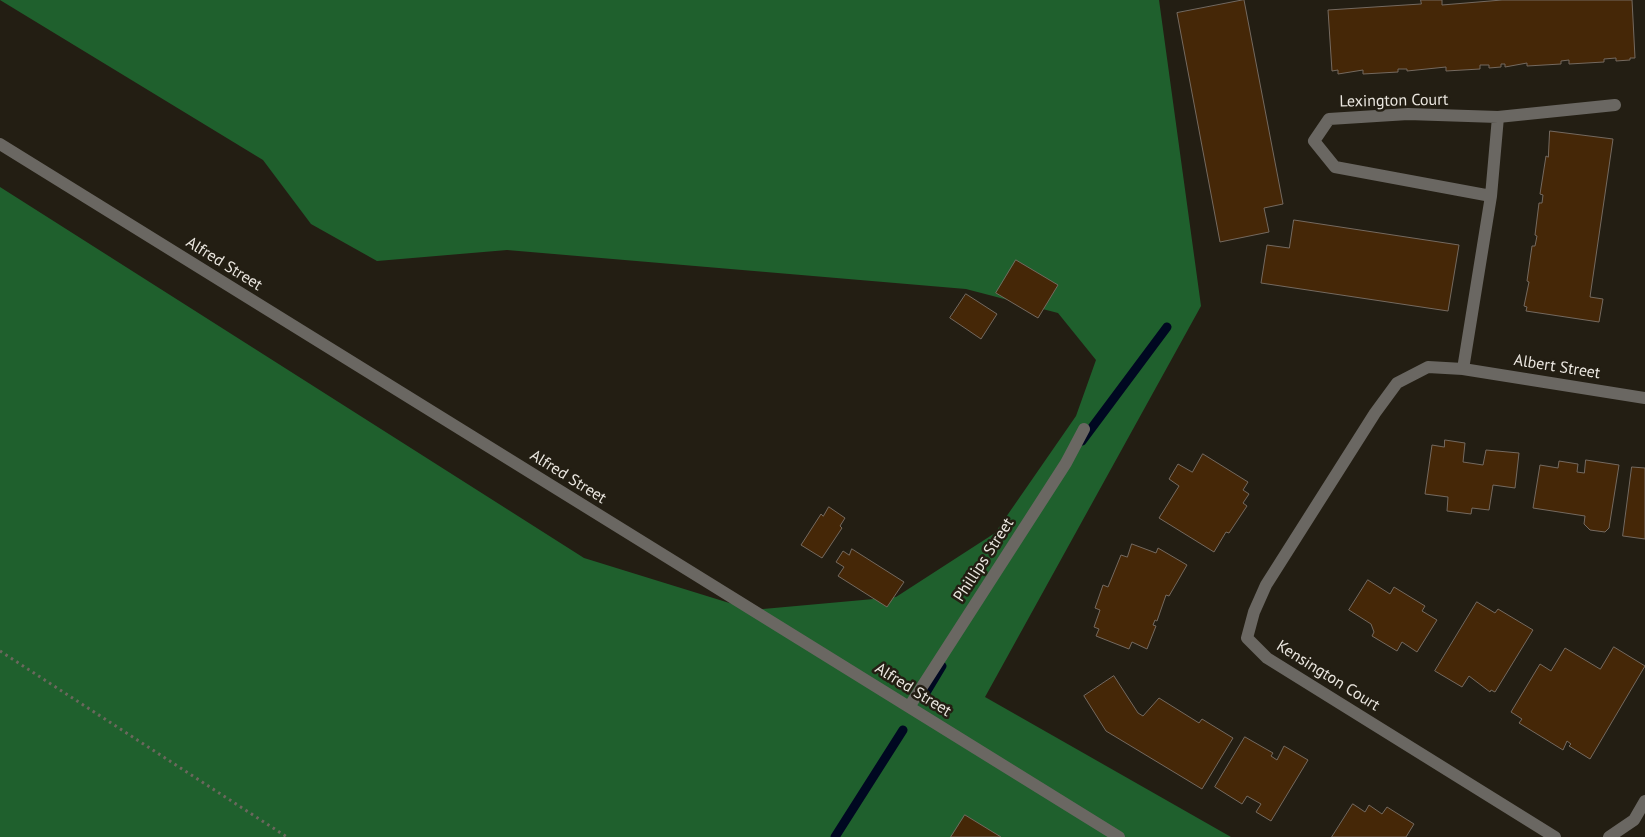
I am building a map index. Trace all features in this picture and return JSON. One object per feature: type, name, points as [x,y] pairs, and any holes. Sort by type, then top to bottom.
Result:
[{"type":"street","name":"Lexington Court","points":[[1491,196],[1336,167],[1314,141],[1329,119],[1408,114],[1498,117],[1615,105]]},
{"type":"street","points":[[1463,369],[1491,196],[1498,117]]},
{"type":"street","name":"Alfred Street","points":[[0,144],[1119,837]]},
{"type":"street","name":"Kensington Court","points":[[1463,369],[1428,367],[1397,383],[1375,413],[1266,586],[1254,612],[1247,638],[1267,658],[1555,837]]},
{"type":"street","name":"Albert Street","points":[[1463,369],[1645,398]]},
{"type":"street","name":"Phillips Street","points":[[908,706],[1066,463],[1084,429]]},
{"type":"street","points":[[1609,837],[1634,820],[1645,801]]},
{"type":"path","points":[[0,651],[287,837]]},
{"type":"green space","points":[[0,0],[1159,0],[1201,306],[985,697],[1231,837],[0,837],[0,187],[584,558],[752,610],[896,597],[995,533],[1076,416],[1096,360],[1058,313],[966,289],[507,250],[377,261],[311,224],[263,160]]},
{"type":"building","points":[[1244,0],[1283,204],[1264,208],[1269,232],[1220,242],[1177,13]]},
{"type":"building","points":[[1421,0],[1442,0],[1442,5],[1502,0],[1632,0],[1635,58],[1616,61],[1616,58],[1604,59],[1604,62],[1569,64],[1569,60],[1561,61],[1561,64],[1527,66],[1527,63],[1505,67],[1505,64],[1501,64],[1501,67],[1489,68],[1489,65],[1480,65],[1480,69],[1446,71],[1446,67],[1407,71],[1407,69],[1398,69],[1398,72],[1363,74],[1363,70],[1338,74],[1338,70],[1332,71],[1328,10],[1421,4]]},
{"type":"building","points":[[1550,131],[1613,139],[1590,297],[1603,299],[1599,322],[1526,311],[1527,307],[1524,306],[1529,282],[1527,281],[1532,246],[1535,246],[1537,236],[1535,235],[1539,203],[1542,203],[1543,195],[1540,194],[1546,156],[1548,157]]},
{"type":"building","points":[[1294,220],[1459,245],[1448,311],[1261,283],[1267,245],[1289,248]]},
{"type":"building","points":[[1016,260],[1058,285],[1038,318],[996,293]]},
{"type":"building","points":[[966,294],[997,314],[981,339],[950,318]]},
{"type":"building","points":[[1445,440],[1465,443],[1463,462],[1483,465],[1486,450],[1519,453],[1515,488],[1493,485],[1489,510],[1472,508],[1471,514],[1447,511],[1448,497],[1425,494],[1432,445],[1444,447]]},
{"type":"building","points":[[1203,454],[1248,482],[1243,490],[1249,494],[1243,503],[1247,506],[1229,533],[1226,532],[1214,552],[1159,518],[1179,486],[1169,479],[1178,464],[1192,472]]},
{"type":"building","points":[[1586,460],[1619,465],[1609,528],[1605,532],[1590,530],[1584,524],[1585,516],[1533,508],[1540,465],[1558,468],[1559,461],[1578,464],[1577,472],[1584,473]]},
{"type":"building","points":[[1632,467],[1645,468],[1645,539],[1623,536]]},
{"type":"building","points":[[829,507],[845,518],[840,526],[842,528],[822,558],[801,545],[821,514],[823,516]]},
{"type":"building","points":[[1132,544],[1156,553],[1158,548],[1187,565],[1169,596],[1166,595],[1157,621],[1155,620],[1153,625],[1156,626],[1147,649],[1132,642],[1129,649],[1096,636],[1099,629],[1094,627],[1100,610],[1095,608],[1103,585],[1108,587],[1121,555],[1127,557]]},
{"type":"building","points":[[852,549],[904,582],[887,607],[838,576],[844,567],[836,562],[843,551],[849,555]]},
{"type":"building","points":[[1368,580],[1390,594],[1394,587],[1425,606],[1422,611],[1437,620],[1417,652],[1402,642],[1397,651],[1372,636],[1374,632],[1371,624],[1349,610]]},
{"type":"building","points":[[1477,602],[1495,613],[1498,609],[1533,630],[1495,692],[1491,690],[1490,692],[1469,676],[1462,687],[1435,671]]},
{"type":"building","points":[[1614,647],[1645,666],[1590,759],[1569,746],[1571,744],[1567,741],[1563,750],[1519,723],[1522,719],[1511,712],[1540,664],[1551,671],[1565,648],[1600,669]]},
{"type":"building","points":[[1114,676],[1138,713],[1143,716],[1159,698],[1199,723],[1202,719],[1233,738],[1202,789],[1106,731],[1084,696]]},
{"type":"building","points":[[1245,737],[1273,753],[1271,756],[1277,760],[1284,746],[1308,760],[1271,821],[1256,812],[1261,804],[1247,796],[1242,804],[1215,787]]},
{"type":"building","points":[[1353,804],[1365,812],[1369,805],[1382,814],[1387,807],[1414,824],[1406,837],[1332,837]]},
{"type":"building","points":[[965,815],[1001,837],[951,837]]},
{"type":"waterway","points":[[1082,441],[1167,327]]},
{"type":"waterway","points":[[927,691],[942,666]]},
{"type":"waterway","points":[[835,837],[903,730]]}]
